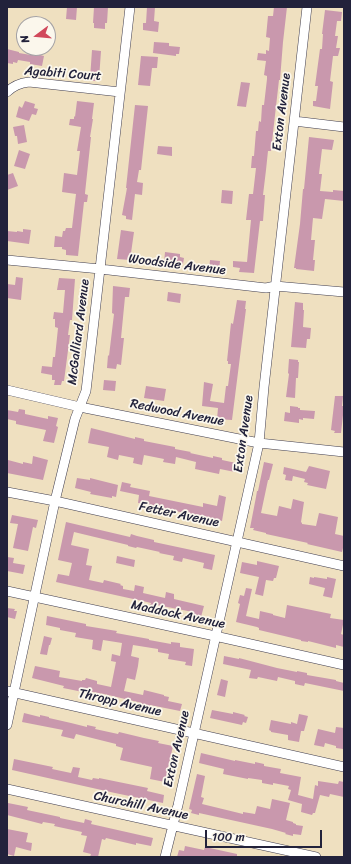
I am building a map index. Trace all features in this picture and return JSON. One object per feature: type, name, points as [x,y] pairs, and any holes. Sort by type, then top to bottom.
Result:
[{"type":"street","name":"McGalliard Avenue","points":[[7,725],[11,692],[35,597],[74,419],[86,391],[130,7]]},
{"type":"street","name":"Exton Avenue","points":[[165,857],[259,443],[275,286],[307,7]]},
{"type":"street","name":"Agabiti Court","points":[[7,92],[18,84],[29,82],[120,92]]},
{"type":"street","points":[[294,121],[344,127]]},
{"type":"street","name":"Woodside Avenue","points":[[7,260],[266,288],[275,286],[344,292]]},
{"type":"street","name":"Redwood Avenue","points":[[7,390],[259,443],[344,452]]},
{"type":"street","name":"Fetter Avenue","points":[[7,492],[55,501],[344,566]]},
{"type":"street","name":"Maddock Avenue","points":[[7,591],[344,665]]},
{"type":"street","name":"Thropp Avenue","points":[[11,692],[344,767]]},
{"type":"street","name":"Churchill Avenue","points":[[7,789],[316,857]]},
{"type":"building","points":[[67,7],[77,7],[76,20],[66,19]]},
{"type":"building","points":[[94,7],[108,7],[105,29],[94,28]]},
{"type":"building","points":[[147,7],[155,7],[154,21],[159,22],[158,32],[143,30],[143,23],[146,23]]},
{"type":"building","points":[[274,7],[287,7],[271,151],[268,151],[263,195],[265,195],[263,221],[260,221],[254,273],[239,272],[240,268],[233,267],[233,261],[247,262],[251,220],[246,220],[249,194],[253,194],[256,168],[251,168],[252,156],[254,156],[256,131],[258,131],[259,121],[261,122],[262,105],[264,105],[267,79],[267,76],[264,75],[266,61],[257,60],[258,53],[266,54],[266,50],[269,51],[270,38],[266,37],[268,16],[273,16]]},
{"type":"building","points":[[325,10],[342,12],[341,21],[337,21],[335,36],[338,36],[336,48],[340,48],[338,56],[333,56],[330,81],[333,82],[330,109],[313,106],[313,101],[316,101],[318,86],[315,86],[320,49],[322,49]]},
{"type":"building","points":[[154,42],[169,43],[169,46],[180,47],[179,54],[176,54],[176,56],[153,53]]},
{"type":"building","points":[[7,49],[16,51],[16,56],[44,56],[42,66],[18,60],[17,63],[7,63]]},
{"type":"building","points":[[92,50],[101,51],[98,81],[91,81],[90,79]]},
{"type":"building","points":[[141,56],[158,57],[157,68],[152,68],[150,86],[138,85]]},
{"type":"building","points":[[241,82],[250,83],[246,107],[237,106]]},
{"type":"building","points":[[25,101],[35,104],[34,108],[38,109],[36,115],[32,114],[29,121],[16,117],[19,106],[22,108]]},
{"type":"building","points":[[77,101],[94,103],[85,193],[88,195],[87,202],[84,202],[78,256],[66,255],[66,250],[62,249],[62,247],[54,247],[55,236],[62,237],[63,231],[65,231],[66,228],[72,228],[76,194],[62,192],[64,173],[77,175],[80,151],[77,151],[81,127],[69,125],[70,119],[74,119],[74,116],[75,117]]},
{"type":"building","points":[[135,105],[148,106],[141,170],[139,170],[137,182],[143,183],[142,195],[135,194],[132,220],[126,219],[126,216],[122,215],[127,188]]},
{"type":"building","points":[[24,125],[27,142],[18,144],[17,136],[15,136],[13,127]]},
{"type":"building","points":[[309,137],[334,140],[332,150],[322,149],[319,174],[322,174],[320,191],[344,191],[344,201],[325,199],[322,219],[313,218],[311,240],[315,240],[313,260],[315,260],[314,271],[294,268]]},
{"type":"building","points":[[158,146],[172,147],[172,156],[157,154]]},
{"type":"building","points":[[19,150],[30,154],[25,169],[14,166]]},
{"type":"building","points":[[13,173],[18,186],[7,190],[7,175]]},
{"type":"building","points":[[222,190],[233,191],[232,204],[221,203]]},
{"type":"building","points":[[23,229],[31,230],[29,244],[7,241],[7,231],[23,232]]},
{"type":"building","points":[[121,230],[134,232],[130,260],[117,259]]},
{"type":"building","points":[[165,252],[180,254],[180,257],[184,258],[183,264],[164,263]]},
{"type":"building","points":[[210,260],[220,261],[219,271],[209,270]]},
{"type":"building","points":[[16,277],[23,278],[21,300],[7,298],[7,284],[15,285]]},
{"type":"building","points":[[59,278],[75,279],[72,320],[70,320],[68,335],[70,335],[64,381],[62,381],[61,385],[54,385],[55,380],[52,380],[52,375],[41,373],[42,366],[52,367],[53,357],[55,357],[58,328],[55,327],[55,319],[53,319],[54,312],[63,313],[65,290],[57,290]]},
{"type":"building","points":[[113,286],[130,288],[129,297],[125,297],[121,338],[124,338],[121,365],[117,364],[116,369],[107,368],[114,314],[112,313]]},
{"type":"building","points":[[168,292],[181,294],[180,303],[167,301]]},
{"type":"building","points":[[237,300],[246,301],[246,309],[232,420],[217,419],[218,408],[202,406],[204,382],[213,384],[210,401],[224,403],[231,364],[228,364],[227,361],[231,323],[233,324]]},
{"type":"building","points":[[295,302],[303,303],[303,327],[311,328],[310,339],[307,339],[306,348],[291,347]]},
{"type":"building","points":[[289,359],[298,360],[299,362],[298,378],[296,378],[295,398],[286,397]]},
{"type":"building","points":[[104,380],[116,381],[115,391],[103,390]]},
{"type":"building","points":[[146,386],[166,389],[164,401],[144,398]]},
{"type":"building","points":[[335,396],[343,396],[342,406],[344,406],[341,433],[334,433],[335,431],[331,430]]},
{"type":"building","points":[[290,406],[298,407],[300,410],[315,411],[314,419],[299,419],[299,423],[284,421],[285,412],[290,413]]},
{"type":"building","points":[[19,409],[25,410],[25,414],[48,419],[48,416],[58,418],[56,426],[58,427],[54,443],[43,441],[46,430],[16,424],[16,421],[7,419],[7,410],[18,412]]},
{"type":"building","points":[[91,428],[135,439],[135,437],[144,439],[144,441],[175,447],[175,449],[191,452],[190,453],[213,458],[213,456],[222,458],[222,460],[236,463],[235,472],[220,469],[219,474],[195,469],[196,462],[176,457],[175,464],[163,462],[164,459],[144,455],[142,465],[133,463],[134,458],[119,455],[118,460],[107,457],[109,447],[88,443]]},
{"type":"building","points":[[33,456],[48,460],[43,480],[7,473],[8,460],[23,464],[23,462],[32,464]]},
{"type":"building","points":[[264,462],[273,464],[261,513],[277,516],[279,506],[291,509],[293,499],[304,502],[302,524],[316,526],[319,513],[338,517],[335,534],[344,536],[342,552],[266,534],[253,530],[254,528],[250,528]]},
{"type":"building","points":[[309,466],[330,471],[326,489],[307,485],[308,483],[304,482],[305,479],[293,476],[292,481],[285,480],[286,475],[283,474],[284,467],[306,472]]},
{"type":"building","points":[[77,478],[90,480],[90,478],[118,485],[116,497],[112,496],[112,498],[90,494],[91,492],[75,488]]},
{"type":"building","points":[[122,482],[131,484],[130,487],[150,491],[149,496],[203,507],[203,503],[217,506],[219,495],[226,497],[222,521],[138,503],[139,495],[120,491]]},
{"type":"building","points":[[12,515],[38,520],[36,528],[33,527],[28,551],[13,548],[18,524],[10,523]]},
{"type":"building","points":[[66,522],[130,537],[131,534],[154,540],[154,542],[215,555],[212,570],[203,568],[204,563],[183,558],[182,562],[173,560],[174,556],[159,553],[160,552],[136,548],[74,532],[71,545],[89,549],[86,565],[92,566],[89,580],[103,583],[104,580],[121,584],[120,585],[123,586],[123,589],[134,591],[135,585],[144,587],[143,593],[165,598],[166,592],[174,594],[174,599],[204,606],[201,617],[193,615],[193,612],[157,605],[156,607],[150,606],[151,603],[56,582],[58,574],[69,576],[72,563],[58,560]]},
{"type":"building","points":[[117,556],[135,560],[134,567],[116,563]]},
{"type":"building","points":[[7,557],[14,558],[13,563],[25,565],[23,574],[7,571]]},
{"type":"building","points":[[257,561],[279,566],[276,578],[274,578],[273,581],[266,580],[263,596],[255,594],[259,577],[240,573],[242,562],[257,565]]},
{"type":"building","points":[[310,577],[327,579],[327,577],[336,579],[332,598],[323,596],[325,588],[309,584]]},
{"type":"building","points":[[246,588],[252,589],[246,616],[259,619],[260,611],[285,618],[287,605],[331,614],[330,618],[344,620],[341,634],[344,635],[344,647],[336,645],[336,648],[308,641],[301,641],[259,630],[257,627],[236,622],[240,604],[238,603],[240,595],[244,596]]},
{"type":"building","points":[[7,608],[15,609],[14,611],[17,611],[15,619],[7,617]]},
{"type":"building","points":[[47,616],[86,624],[86,626],[117,631],[116,633],[149,640],[171,644],[171,642],[180,643],[180,647],[194,649],[192,666],[185,665],[186,662],[168,659],[169,654],[158,652],[158,649],[133,645],[131,656],[139,658],[138,666],[135,680],[127,678],[124,691],[143,695],[144,690],[164,695],[169,697],[168,701],[182,704],[180,711],[150,705],[150,707],[141,705],[142,703],[104,694],[88,691],[88,693],[63,688],[64,686],[32,678],[35,666],[60,671],[59,677],[82,681],[86,678],[97,681],[97,684],[111,687],[116,662],[111,661],[112,654],[120,656],[122,643],[103,640],[101,651],[92,649],[93,640],[75,637],[76,633],[60,630],[60,628],[46,625]]},
{"type":"building","points":[[44,636],[52,638],[47,655],[40,654]]},
{"type":"building","points":[[224,656],[336,680],[344,683],[344,691],[305,683],[304,686],[295,684],[295,681],[278,677],[277,681],[258,677],[257,679],[249,678],[251,670],[223,664]]},
{"type":"building","points":[[221,679],[228,681],[225,697],[217,695]]},
{"type":"building","points":[[212,710],[233,714],[233,712],[248,717],[246,723],[243,722],[242,725],[210,718]]},
{"type":"building","points":[[24,713],[40,717],[40,715],[49,717],[87,727],[87,725],[96,727],[95,729],[118,734],[119,732],[159,741],[158,743],[173,746],[165,782],[150,779],[152,767],[120,760],[123,748],[116,746],[116,744],[76,734],[74,739],[61,736],[63,730],[22,722]]},
{"type":"building","points":[[299,714],[308,716],[304,731],[301,731],[299,742],[288,740],[288,735],[271,732],[269,730],[271,720],[297,724]]},
{"type":"building","points":[[336,727],[344,728],[343,749],[336,748],[336,746],[325,743],[324,747],[314,745],[318,729],[335,733]]},
{"type":"building","points":[[201,753],[235,761],[264,764],[264,766],[281,769],[280,773],[301,777],[298,795],[313,799],[315,785],[318,786],[318,781],[338,784],[339,781],[344,782],[344,797],[330,794],[329,797],[320,795],[315,813],[312,815],[301,812],[302,804],[288,800],[291,790],[288,789],[289,786],[273,783],[273,785],[262,783],[262,780],[223,774],[224,769],[199,763]]},
{"type":"building","points":[[14,759],[53,767],[52,769],[71,773],[73,767],[80,768],[78,777],[92,780],[93,778],[99,778],[148,788],[147,791],[164,795],[163,803],[12,770]]},
{"type":"building","points":[[197,774],[205,776],[201,797],[204,798],[202,804],[243,814],[243,812],[255,814],[257,806],[270,809],[272,799],[290,803],[286,820],[293,822],[296,825],[303,826],[301,835],[293,834],[293,836],[272,829],[199,813],[199,815],[191,813],[192,810],[189,809]]},
{"type":"building","points":[[8,803],[28,807],[27,810],[84,823],[85,819],[92,821],[91,824],[153,838],[151,846],[136,843],[136,845],[106,838],[105,840],[102,839],[98,857],[90,857],[91,854],[83,852],[87,836],[81,835],[82,832],[54,826],[55,824],[43,822],[42,824],[7,815]]},
{"type":"building","points":[[7,829],[28,833],[26,842],[32,843],[31,851],[16,847],[14,856],[7,854]]},
{"type":"building","points":[[185,846],[204,850],[205,847],[237,854],[237,857],[177,857],[179,850],[184,851]]}]
